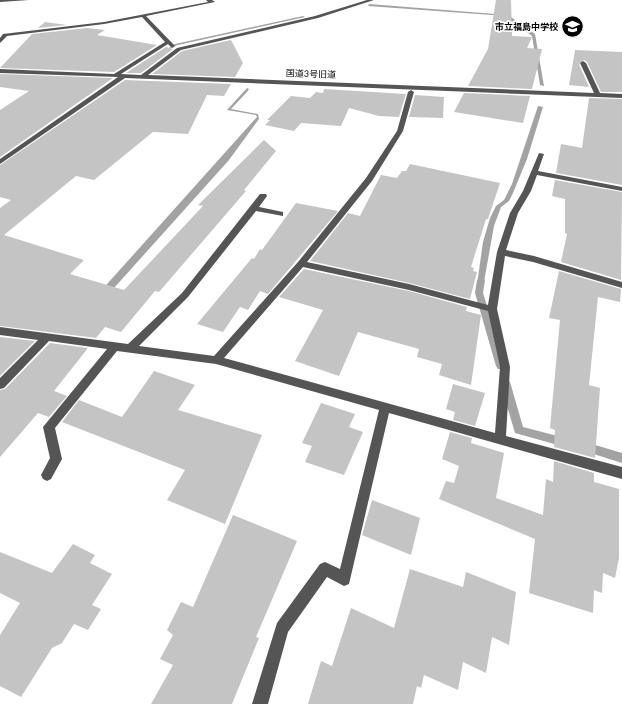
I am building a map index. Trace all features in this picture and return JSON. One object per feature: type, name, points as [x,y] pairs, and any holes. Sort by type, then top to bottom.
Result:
[{"type":"street","points":[[0,1],[27,0]]},
{"type":"street","points":[[0,41],[5,35],[104,23],[213,2],[208,0]]},
{"type":"street","points":[[143,76],[179,49],[316,17],[372,0]]},
{"type":"street","points":[[143,16],[168,42],[179,49]]},
{"type":"street","points":[[116,75],[168,42]]},
{"type":"street","points":[[583,63],[598,95]]},
{"type":"street","name":"国道3号旧道","points":[[0,71],[622,96]]},
{"type":"street","points":[[0,162],[124,76]]},
{"type":"street","points":[[216,360],[301,264],[369,179],[400,131],[411,92]]},
{"type":"street","points":[[500,439],[505,367],[492,309],[501,252],[514,213],[528,191],[541,154]]},
{"type":"street","points":[[534,172],[622,189]]},
{"type":"street","points":[[130,349],[185,295],[263,196]]},
{"type":"street","points":[[254,208],[280,214]]},
{"type":"street","points":[[501,252],[534,259],[622,285]]},
{"type":"street","points":[[301,264],[409,287],[492,309]]},
{"type":"street","points":[[0,331],[216,360],[622,473]]},
{"type":"street","points":[[0,385],[46,338]]},
{"type":"street","points":[[47,475],[56,459],[49,427],[114,347]]},
{"type":"street","points":[[260,704],[282,628],[325,569],[344,579],[385,407]]},
{"type":"shaded area","points":[[369,4],[508,15],[535,34],[544,86],[540,85],[532,36],[505,16],[368,6]]},
{"type":"shaded area","points":[[303,16],[305,17],[178,45],[172,47],[142,69],[139,68],[175,44]]},
{"type":"shaded area","points":[[247,88],[249,89],[247,92],[231,109],[258,114],[259,119],[229,160],[79,327],[73,322],[257,117],[256,115],[227,110]]},
{"type":"shaded area","points":[[538,106],[543,107],[527,159],[509,201],[501,207],[494,226],[482,293],[476,292],[483,242],[490,218],[496,206],[504,200],[512,184]]},
{"type":"building","points":[[496,0],[511,0],[512,36],[532,37],[527,48],[542,49],[532,89],[468,86],[488,49]]},
{"type":"building","points":[[45,22],[67,25],[38,28]]},
{"type":"building","points":[[87,28],[105,30],[97,35],[157,45],[114,72],[0,68],[32,34]]},
{"type":"building","points":[[231,40],[243,63],[235,77],[152,74],[182,51]]},
{"type":"building","points":[[166,47],[173,49],[141,73],[126,73]]},
{"type":"building","points":[[575,50],[622,52],[622,92],[601,92],[587,62],[584,60],[579,64],[589,87],[569,85]]},
{"type":"building","points":[[0,74],[113,78],[0,157],[0,110],[29,91],[0,87]]},
{"type":"building","points":[[125,80],[231,84],[224,96],[207,95],[188,134],[153,132],[94,180],[76,176],[4,235],[84,260],[70,274],[124,290],[203,206],[198,205],[264,140],[276,151],[244,190],[246,191],[159,292],[155,291],[121,332],[105,327],[96,338],[0,326],[0,208],[11,200],[0,197],[0,165]]},
{"type":"building","points":[[324,89],[406,94],[399,117],[379,116],[349,108],[341,126],[301,123],[294,131],[265,125],[270,120],[267,120],[291,96],[310,98],[316,92],[323,93]]},
{"type":"building","points":[[464,93],[530,96],[523,123],[454,112]]},
{"type":"building","points":[[415,95],[444,97],[443,118],[409,117]]},
{"type":"building","points":[[589,98],[622,99],[622,185],[556,173],[561,144],[582,148]]},
{"type":"building","points":[[410,164],[500,183],[488,219],[486,219],[471,267],[474,268],[473,271],[477,272],[470,299],[409,283],[310,261],[348,213],[360,216],[381,175],[397,178],[402,171],[406,171]]},
{"type":"building","points":[[555,180],[622,192],[621,280],[561,262],[567,234],[565,233],[565,199],[552,196]]},
{"type":"building","points":[[296,203],[338,211],[268,294],[260,291],[248,310],[240,307],[223,332],[197,324],[252,258],[254,259],[260,249],[262,250]]},
{"type":"building","points":[[304,269],[409,291],[467,307],[466,311],[481,315],[471,385],[439,375],[442,364],[417,357],[419,349],[358,332],[339,376],[295,361],[323,310],[279,297]]},
{"type":"building","points":[[559,271],[621,289],[620,302],[598,297],[589,385],[600,388],[595,458],[554,447],[555,430],[550,428],[560,320],[549,318]]},
{"type":"building","points":[[0,337],[35,341],[0,376]]},
{"type":"building","points":[[50,343],[88,348],[54,391],[67,396],[49,417],[38,413],[0,457],[0,390],[5,389]]},
{"type":"building","points":[[154,371],[195,385],[178,410],[262,435],[225,524],[167,500],[185,470],[62,422],[79,400],[122,417]]},
{"type":"building","points":[[453,384],[485,393],[475,426],[453,420],[455,412],[446,409]]},
{"type":"building","points":[[321,403],[355,414],[349,427],[363,432],[344,475],[305,462],[312,446],[302,443]]},
{"type":"building","points":[[450,432],[472,438],[471,443],[504,453],[496,498],[543,515],[546,479],[553,482],[554,461],[594,473],[594,482],[619,489],[619,558],[615,578],[603,573],[602,593],[594,590],[593,613],[529,593],[535,539],[439,499],[446,481],[454,483],[459,466],[442,459]]},
{"type":"building","points":[[372,500],[420,518],[411,555],[362,535]]},
{"type":"building","points":[[233,515],[297,541],[256,637],[259,638],[232,704],[151,704],[173,665],[160,659],[173,635],[167,630],[181,602],[193,607]]},
{"type":"building","points":[[73,544],[95,555],[90,563],[112,574],[92,605],[101,609],[88,630],[74,624],[62,643],[52,648],[21,697],[0,686],[0,635],[20,603],[0,593],[0,552],[52,573]]},
{"type":"building","points":[[410,569],[463,587],[466,572],[516,592],[509,645],[492,637],[486,673],[463,662],[458,690],[424,675],[421,688],[417,686],[413,704],[308,704],[321,661],[332,666],[351,608],[394,628]]},
{"type":"waterway","points":[[481,280],[479,293],[501,366]]},
{"type":"waterway","points":[[505,382],[519,430],[565,442]]},
{"type":"waterway","points":[[585,447],[622,458]]},
{"type":"place","name":"市立福島中学校","points":[[573,27]]}]
